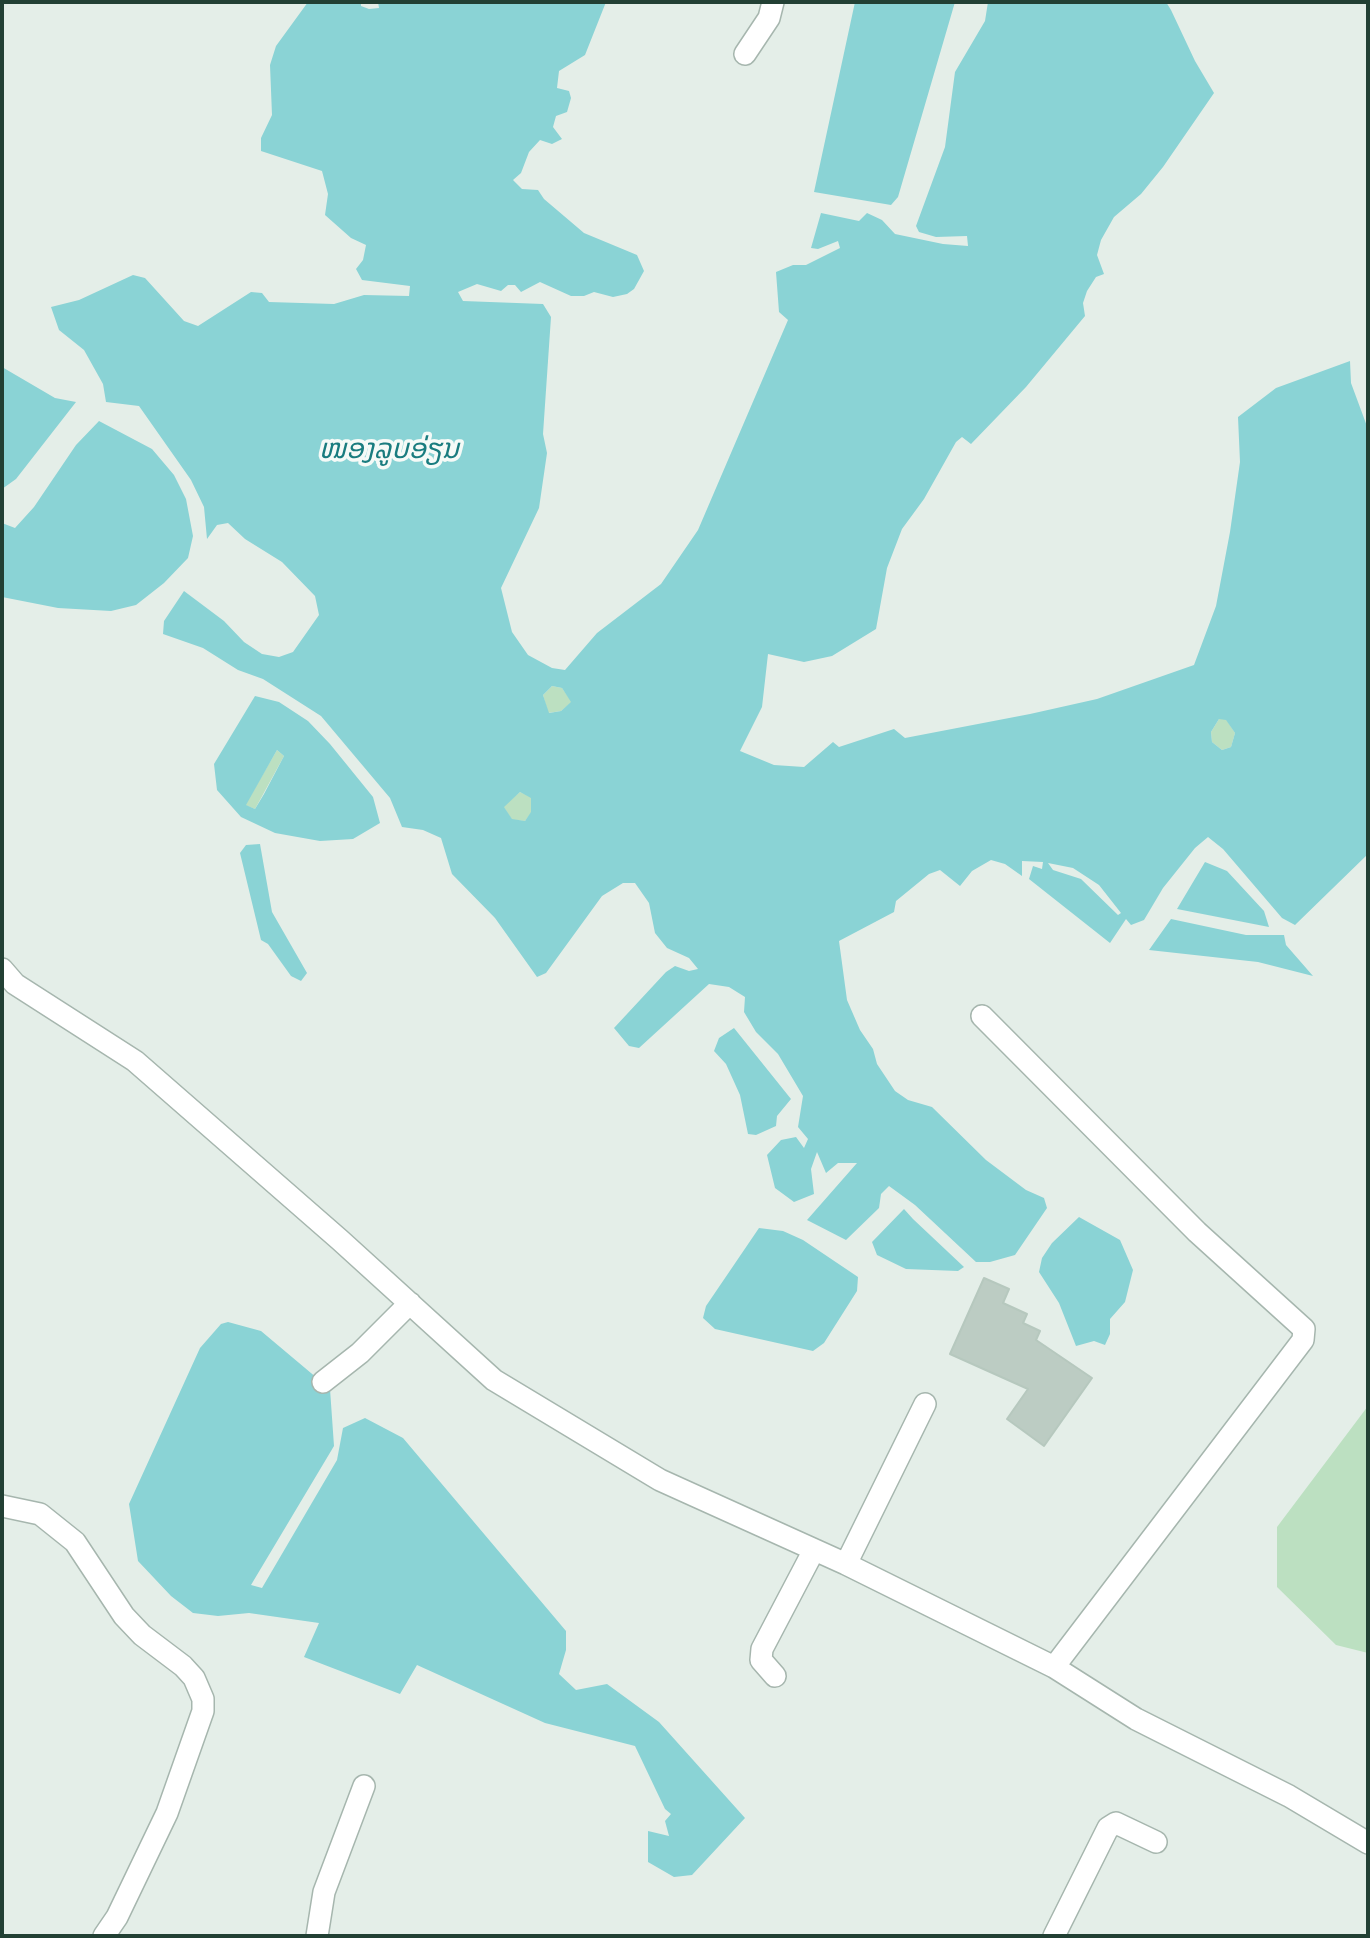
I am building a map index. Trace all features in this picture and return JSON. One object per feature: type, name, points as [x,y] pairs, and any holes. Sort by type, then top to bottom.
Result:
[{"type":"street","points":[[745,54],[769,18],[773,2]]},
{"type":"street","points":[[2,969],[15,984],[135,1061],[506,1387],[660,1480],[846,1564],[1054,1667],[1136,1719],[1289,1796],[1368,1843]]},
{"type":"street","points":[[982,1016],[1196,1232],[1304,1329],[1303,1340],[1054,1667]]},
{"type":"street","points":[[323,1382],[360,1353],[410,1303]]},
{"type":"street","points":[[846,1564],[925,1404]]},
{"type":"street","points":[[2,1506],[40,1514],[75,1542],[124,1616],[142,1635],[183,1666],[194,1678],[203,1699],[203,1711],[167,1813],[117,1917],[104,1936]]},
{"type":"street","points":[[775,1676],[761,1660],[762,1649],[814,1550]]},
{"type":"street","points":[[317,1936],[324,1892],[364,1786]]},
{"type":"street","points":[[1054,1936],[1108,1828],[1116,1824],[1156,1842]]},
{"type":"green space","points":[[552,686],[562,688],[572,702],[561,711],[548,713],[543,695]]},
{"type":"green space","points":[[1219,719],[1226,719],[1235,733],[1231,747],[1222,750],[1212,742],[1211,732]]},
{"type":"green space","points":[[277,750],[284,756],[255,809],[245,805]]},
{"type":"green space","points":[[520,792],[531,797],[532,812],[525,821],[512,820],[503,806]]},
{"type":"green space","points":[[1368,1406],[1368,1653],[1336,1645],[1277,1587],[1277,1527]]},
{"type":"water","name":"ໜອງລູບອ່ຽນ","points":[[308,2],[361,2],[361,6],[369,9],[379,8],[378,2],[606,2],[585,55],[559,71],[557,88],[569,91],[571,98],[567,112],[556,116],[553,127],[562,139],[552,144],[540,140],[529,152],[521,173],[513,180],[522,189],[538,190],[544,199],[584,233],[637,255],[644,271],[634,289],[627,294],[613,297],[594,292],[584,296],[571,296],[540,282],[521,292],[515,285],[508,285],[501,291],[477,284],[458,292],[463,301],[543,304],[551,317],[543,434],[547,453],[539,508],[501,588],[512,632],[528,655],[552,668],[565,670],[597,633],[661,584],[698,530],[788,320],[779,312],[776,272],[793,265],[806,265],[840,248],[838,241],[818,249],[811,248],[821,213],[859,221],[867,213],[882,220],[895,234],[968,246],[967,236],[936,237],[919,232],[916,226],[945,147],[955,72],[985,21],[988,2],[1166,2],[1171,10],[1195,61],[1214,93],[1163,167],[1141,194],[1114,217],[1101,240],[1097,255],[1104,274],[1096,277],[1087,291],[1083,303],[1085,316],[1026,387],[971,444],[962,437],[956,442],[924,499],[902,529],[887,568],[876,629],[832,656],[804,662],[768,654],[762,707],[740,751],[774,765],[804,767],[833,742],[839,747],[894,729],[905,738],[1030,714],[1097,699],[1194,665],[1216,606],[1230,532],[1240,462],[1238,417],[1276,388],[1350,361],[1351,383],[1368,429],[1368,854],[1295,925],[1282,918],[1223,849],[1208,837],[1195,848],[1163,888],[1144,920],[1131,925],[1126,919],[1110,943],[1029,879],[1033,866],[1042,869],[1043,862],[1022,861],[1022,876],[1005,864],[991,860],[972,871],[960,886],[940,870],[929,874],[896,901],[894,912],[839,941],[847,1000],[860,1030],[873,1049],[877,1064],[895,1091],[908,1100],[932,1107],[986,1160],[1026,1190],[1044,1198],[1047,1208],[1015,1255],[990,1262],[976,1262],[915,1205],[889,1186],[881,1194],[879,1208],[846,1240],[807,1220],[857,1163],[838,1163],[826,1173],[817,1152],[811,1169],[814,1194],[794,1202],[775,1188],[767,1155],[781,1140],[796,1137],[804,1148],[808,1139],[798,1127],[803,1096],[778,1054],[756,1032],[744,1012],[745,997],[729,987],[709,984],[639,1048],[629,1046],[614,1028],[666,972],[675,966],[689,971],[698,969],[689,958],[667,948],[655,933],[649,903],[635,883],[623,883],[602,896],[546,973],[537,977],[495,918],[452,874],[441,838],[423,830],[402,827],[390,798],[321,716],[263,679],[238,670],[203,648],[163,634],[164,621],[184,591],[262,654],[279,657],[293,652],[319,615],[315,596],[282,562],[245,539],[228,523],[217,525],[207,539],[204,507],[191,480],[139,406],[106,402],[103,384],[84,350],[59,330],[51,307],[79,300],[133,275],[145,278],[184,321],[198,326],[251,292],[262,293],[269,302],[334,304],[364,295],[409,296],[410,286],[362,280],[356,269],[363,260],[366,245],[351,238],[325,215],[328,194],[322,171],[261,151],[261,138],[272,115],[270,65],[276,46]],"holes":[[[552,686],[562,688],[571,702],[561,711],[549,713],[543,695]],[[1219,719],[1226,720],[1235,733],[1231,747],[1222,750],[1212,742],[1211,732]],[[520,792],[531,798],[531,812],[525,821],[512,819],[504,807]],[[1048,863],[1073,868],[1099,885],[1121,913],[1118,915],[1081,879],[1053,870]]]},
{"type":"water","points":[[855,2],[955,2],[898,197],[891,205],[814,192]]},
{"type":"water","points":[[2,367],[55,398],[76,402],[16,479],[2,489]]},
{"type":"water","points":[[99,421],[152,449],[174,475],[186,499],[193,536],[188,558],[164,583],[136,605],[111,611],[58,608],[2,597],[2,523],[15,528],[34,507],[76,445]]},
{"type":"water","points":[[255,696],[279,702],[308,721],[330,744],[373,797],[380,823],[353,839],[320,841],[275,833],[241,817],[217,790],[214,764]],"holes":[[[277,750],[284,756],[255,809],[246,805]]]},
{"type":"water","points":[[260,844],[272,912],[307,973],[301,981],[291,976],[268,944],[261,940],[240,853],[246,845]]},
{"type":"water","points":[[1205,862],[1227,871],[1264,911],[1269,927],[1177,909]]},
{"type":"water","points":[[1171,919],[1246,935],[1284,935],[1286,945],[1313,976],[1258,962],[1149,950]]},
{"type":"water","points":[[734,1028],[791,1099],[777,1116],[776,1126],[756,1135],[748,1134],[740,1095],[726,1064],[714,1051],[719,1038]]},
{"type":"water","points":[[904,1209],[964,1267],[958,1271],[906,1269],[877,1255],[872,1242]]},
{"type":"water","points":[[1079,1217],[1120,1240],[1133,1270],[1125,1302],[1110,1319],[1110,1334],[1105,1345],[1094,1341],[1076,1346],[1059,1303],[1039,1272],[1042,1258],[1052,1243]]},
{"type":"water","points":[[759,1228],[783,1231],[803,1240],[858,1277],[857,1291],[824,1343],[813,1351],[715,1329],[703,1318],[706,1306]]},
{"type":"water","points":[[228,1322],[261,1331],[330,1389],[334,1446],[251,1585],[262,1588],[337,1460],[343,1428],[365,1418],[403,1438],[566,1631],[566,1650],[559,1674],[576,1690],[607,1684],[659,1722],[745,1818],[692,1875],[674,1877],[648,1862],[648,1831],[669,1836],[665,1821],[671,1814],[665,1809],[635,1746],[545,1723],[417,1665],[400,1694],[304,1657],[319,1623],[249,1613],[218,1616],[193,1613],[171,1596],[138,1561],[129,1504],[200,1348],[221,1324]]},
{"type":"building","points":[[984,1278],[1009,1289],[1003,1303],[1027,1314],[1023,1323],[1040,1331],[1036,1340],[1092,1378],[1044,1446],[1007,1419],[1028,1389],[950,1354]]}]
